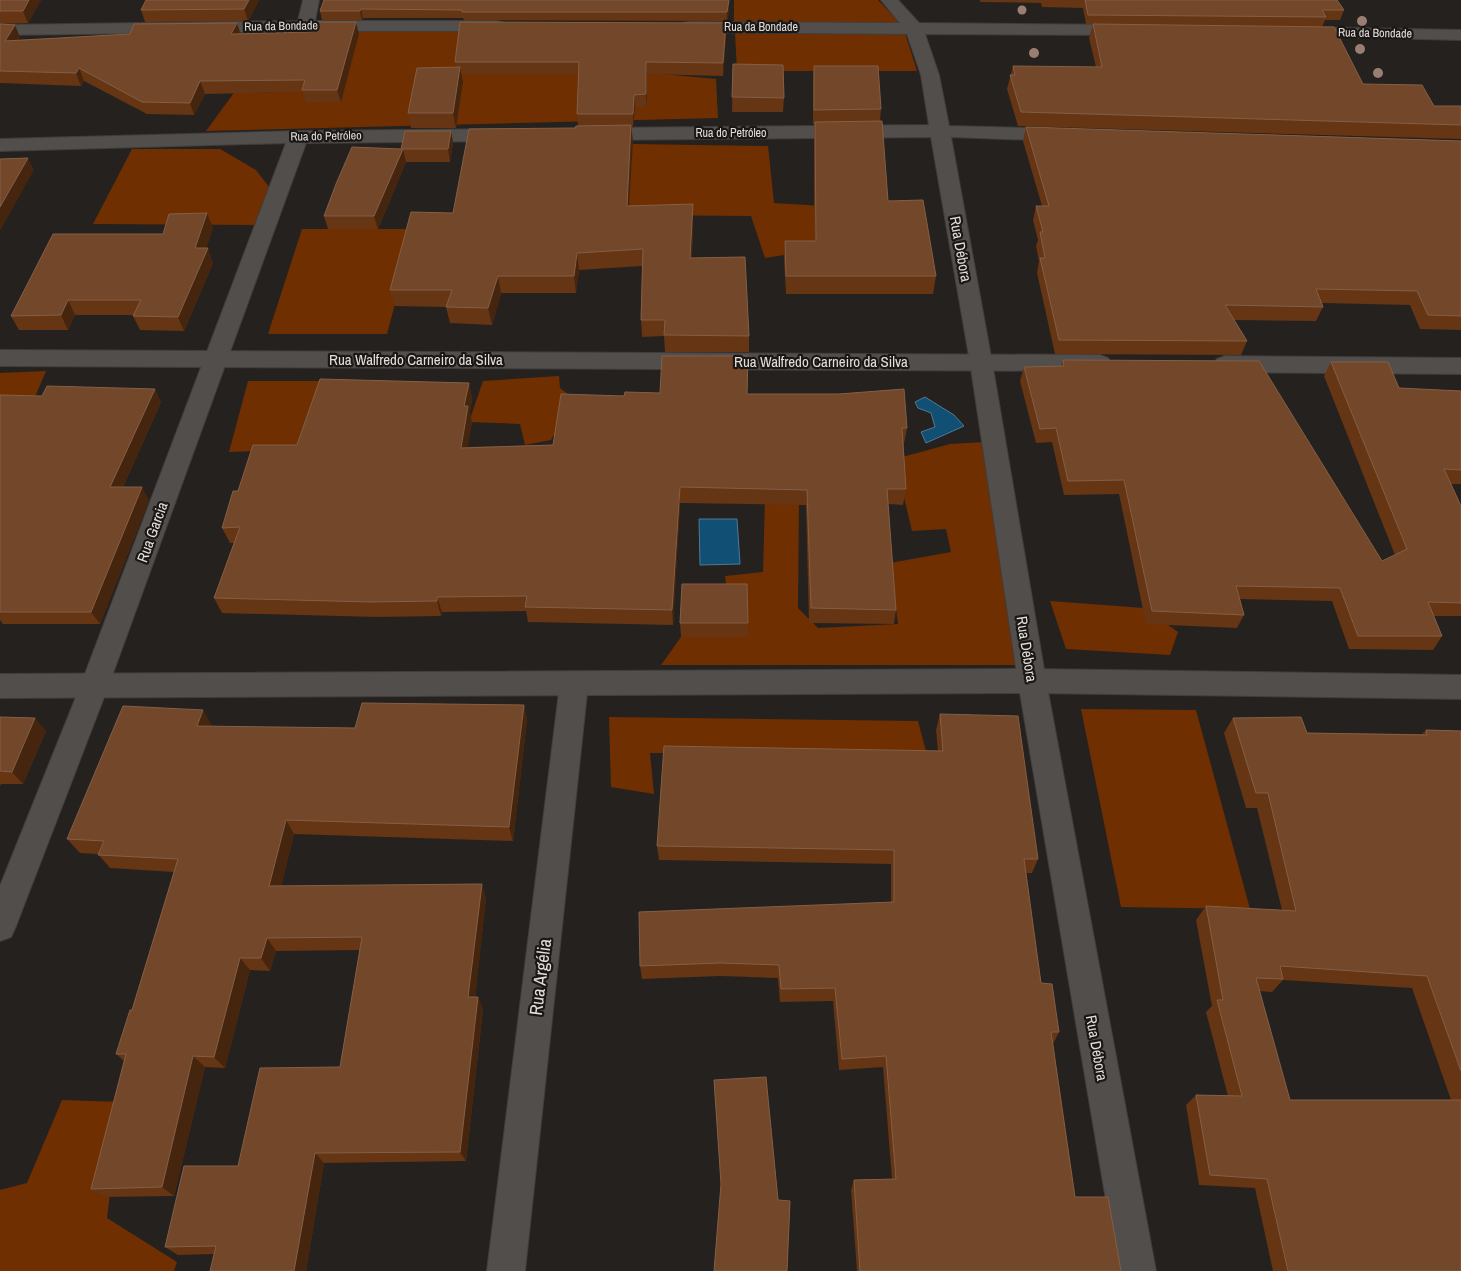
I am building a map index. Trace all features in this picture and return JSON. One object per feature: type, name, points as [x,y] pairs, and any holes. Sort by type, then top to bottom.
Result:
[{"type":"street","points":[[305,26],[311,0]]},
{"type":"street","points":[[888,0],[914,28]]},
{"type":"street","name":"Rua da Bondade","points":[[0,30],[305,26],[515,26]]},
{"type":"street","name":"Rua da Bondade","points":[[674,27],[1143,30]]},
{"type":"street","name":"Rua Débora","points":[[914,28],[930,75],[981,362],[1032,681],[1137,1271]]},
{"type":"street","name":"Rua da Bondade","points":[[1282,32],[1461,34]]},
{"type":"street","name":"Rua do Petróleo","points":[[575,134],[940,131],[1078,136]]},
{"type":"street","name":"Rua do Petróleo","points":[[0,145],[298,136],[525,135]]},
{"type":"street","name":"Rua Garcia","points":[[0,926],[94,687],[298,136]]},
{"type":"street","name":"Rua Walfredo Carneiro da Silva","points":[[0,358],[1121,363]]},
{"type":"street","points":[[1201,364],[1461,366]]},
{"type":"street","points":[[0,686],[1032,681],[1461,687]]},
{"type":"street","name":"Rua Argélia","points":[[506,1271],[574,684]]},
{"type":"shaded area","points":[[734,0],[878,0],[899,22],[734,22]]},
{"type":"shaded area","points":[[284,30],[669,32],[663,74],[716,79],[718,118],[206,131],[236,90],[269,93]]},
{"type":"shaded area","points":[[735,33],[905,33],[917,71],[737,71]]},
{"type":"shaded area","points":[[632,144],[768,146],[774,203],[870,209],[873,241],[765,258],[751,216],[628,215]]},
{"type":"shaded area","points":[[132,149],[220,149],[256,170],[270,188],[256,225],[93,224]]},
{"type":"shaded area","points":[[302,229],[415,229],[387,334],[268,334]]},
{"type":"shaded area","points":[[46,371],[35,397],[0,399],[0,373]]},
{"type":"shaded area","points":[[559,376],[560,388],[581,404],[562,421],[551,440],[525,445],[520,424],[469,422],[483,381]]},
{"type":"shaded area","points":[[248,381],[326,381],[303,449],[229,452]]},
{"type":"shaded area","points":[[985,442],[1017,665],[661,665],[681,637],[748,637],[728,600],[725,576],[763,572],[765,497],[799,497],[798,608],[818,628],[898,624],[890,563],[951,552],[946,529],[912,531],[895,459],[950,444]]},
{"type":"shaded area","points":[[1050,601],[1144,608],[1178,632],[1170,655],[1066,649]]},
{"type":"shaded area","points":[[1081,709],[1196,710],[1250,909],[1121,907]]},
{"type":"shaded area","points":[[609,717],[918,721],[927,755],[650,753],[654,794],[611,787]]},
{"type":"shaded area","points":[[62,1100],[121,1102],[107,1218],[177,1262],[174,1271],[0,1271],[0,1190],[27,1183]]},
{"type":"water","points":[[925,397],[954,415],[964,426],[926,443],[921,432],[935,427],[931,413],[918,408],[915,402]]},
{"type":"water","points":[[699,519],[737,519],[740,564],[700,565]]},
{"type":"building","points":[[0,0],[29,0],[23,11],[0,11]]},
{"type":"building","points":[[146,0],[249,0],[244,9],[141,10]]},
{"type":"building","points":[[324,0],[729,0],[727,12],[462,12],[462,10],[361,9],[360,11],[320,11]]},
{"type":"building","points":[[1085,0],[1337,0],[1344,10],[1322,10],[1326,17],[1088,15]]},
{"type":"building","points":[[314,22],[356,22],[337,90],[302,90],[305,80],[200,81],[190,103],[142,102],[79,68],[76,73],[0,71],[0,24],[15,25],[5,41],[130,34],[134,24],[237,23],[231,34],[311,32]]},
{"type":"building","points":[[460,22],[726,23],[723,63],[646,62],[646,94],[634,95],[633,114],[577,114],[579,62],[455,62]]},
{"type":"building","points":[[1093,24],[1334,27],[1363,84],[1422,85],[1434,106],[1461,106],[1461,125],[1021,112],[1010,75],[1015,75],[1013,66],[1102,67]]},
{"type":"building","points":[[733,64],[783,65],[784,98],[732,97]]},
{"type":"building","points":[[814,66],[878,66],[881,109],[814,110]]},
{"type":"building","points":[[460,67],[453,113],[408,113],[417,68]]},
{"type":"building","points":[[882,121],[888,201],[923,200],[936,276],[786,276],[785,241],[816,241],[815,122]]},
{"type":"building","points":[[631,125],[627,206],[693,204],[690,258],[745,257],[749,336],[664,335],[665,320],[641,320],[643,249],[577,253],[574,276],[498,276],[488,308],[446,307],[452,290],[390,290],[411,212],[453,213],[469,129],[575,128],[576,126]]},
{"type":"building","points":[[1026,127],[1461,141],[1461,316],[1428,315],[1417,291],[1316,289],[1323,307],[1225,305],[1247,341],[1059,340],[1040,258],[1045,258],[1040,232],[1043,232],[1036,206],[1049,206]]},
{"type":"building","points":[[405,131],[451,131],[448,149],[403,149],[374,216],[324,216],[352,147],[401,149]]},
{"type":"building","points":[[28,158],[0,207],[0,159]]},
{"type":"building","points":[[207,213],[195,248],[208,248],[178,317],[133,316],[141,300],[68,300],[61,315],[11,316],[53,234],[163,234],[169,214]]},
{"type":"building","points":[[662,356],[748,356],[747,394],[839,394],[904,389],[907,428],[902,428],[906,489],[887,489],[896,610],[811,608],[807,490],[680,487],[672,610],[525,607],[527,596],[437,597],[437,601],[371,602],[214,598],[240,527],[222,528],[233,491],[238,491],[253,445],[297,445],[320,379],[469,383],[464,406],[468,406],[461,448],[553,445],[561,394],[624,396],[625,392],[660,393]]},
{"type":"building","points":[[1063,360],[1259,361],[1382,561],[1407,549],[1331,362],[1388,362],[1399,388],[1461,391],[1461,470],[1444,469],[1461,506],[1461,603],[1428,602],[1442,636],[1358,636],[1340,588],[1236,586],[1244,615],[1152,611],[1124,480],[1068,481],[1056,428],[1040,429],[1024,367],[1064,366]]},
{"type":"building","points":[[47,386],[155,389],[110,487],[142,487],[91,612],[0,612],[0,395],[42,396]]},
{"type":"building","points":[[682,584],[747,584],[748,623],[680,623]]},
{"type":"building","points":[[362,703],[524,705],[509,827],[286,820],[269,886],[482,884],[468,997],[478,997],[460,1152],[315,1153],[294,1271],[210,1271],[216,1246],[165,1247],[184,1166],[238,1166],[260,1068],[340,1067],[362,937],[267,938],[261,958],[240,958],[214,1057],[193,1056],[162,1187],[91,1189],[126,1054],[116,1054],[130,1010],[132,1010],[178,859],[98,855],[104,841],[67,839],[123,706],[203,710],[197,726],[355,728]]},
{"type":"building","points":[[940,714],[1018,716],[1038,859],[1024,859],[1041,983],[1052,984],[1059,1032],[1051,1032],[1075,1197],[1108,1197],[1121,1271],[860,1271],[854,1180],[896,1179],[886,1056],[842,1059],[835,988],[781,989],[779,965],[720,963],[640,966],[639,912],[894,902],[894,850],[657,846],[664,746],[943,751]]},
{"type":"building","points":[[0,717],[35,718],[12,772],[0,771]]},
{"type":"building","points":[[1301,717],[1307,733],[1427,735],[1426,730],[1461,731],[1461,1071],[1427,976],[1280,966],[1283,979],[1256,978],[1290,1100],[1461,1100],[1461,1271],[1288,1271],[1267,1179],[1210,1175],[1196,1095],[1242,1096],[1217,1000],[1223,1000],[1206,906],[1296,911],[1268,793],[1256,793],[1233,718]]},
{"type":"building","points":[[766,1077],[778,1200],[790,1201],[787,1271],[714,1271],[721,1184],[714,1080]]}]
